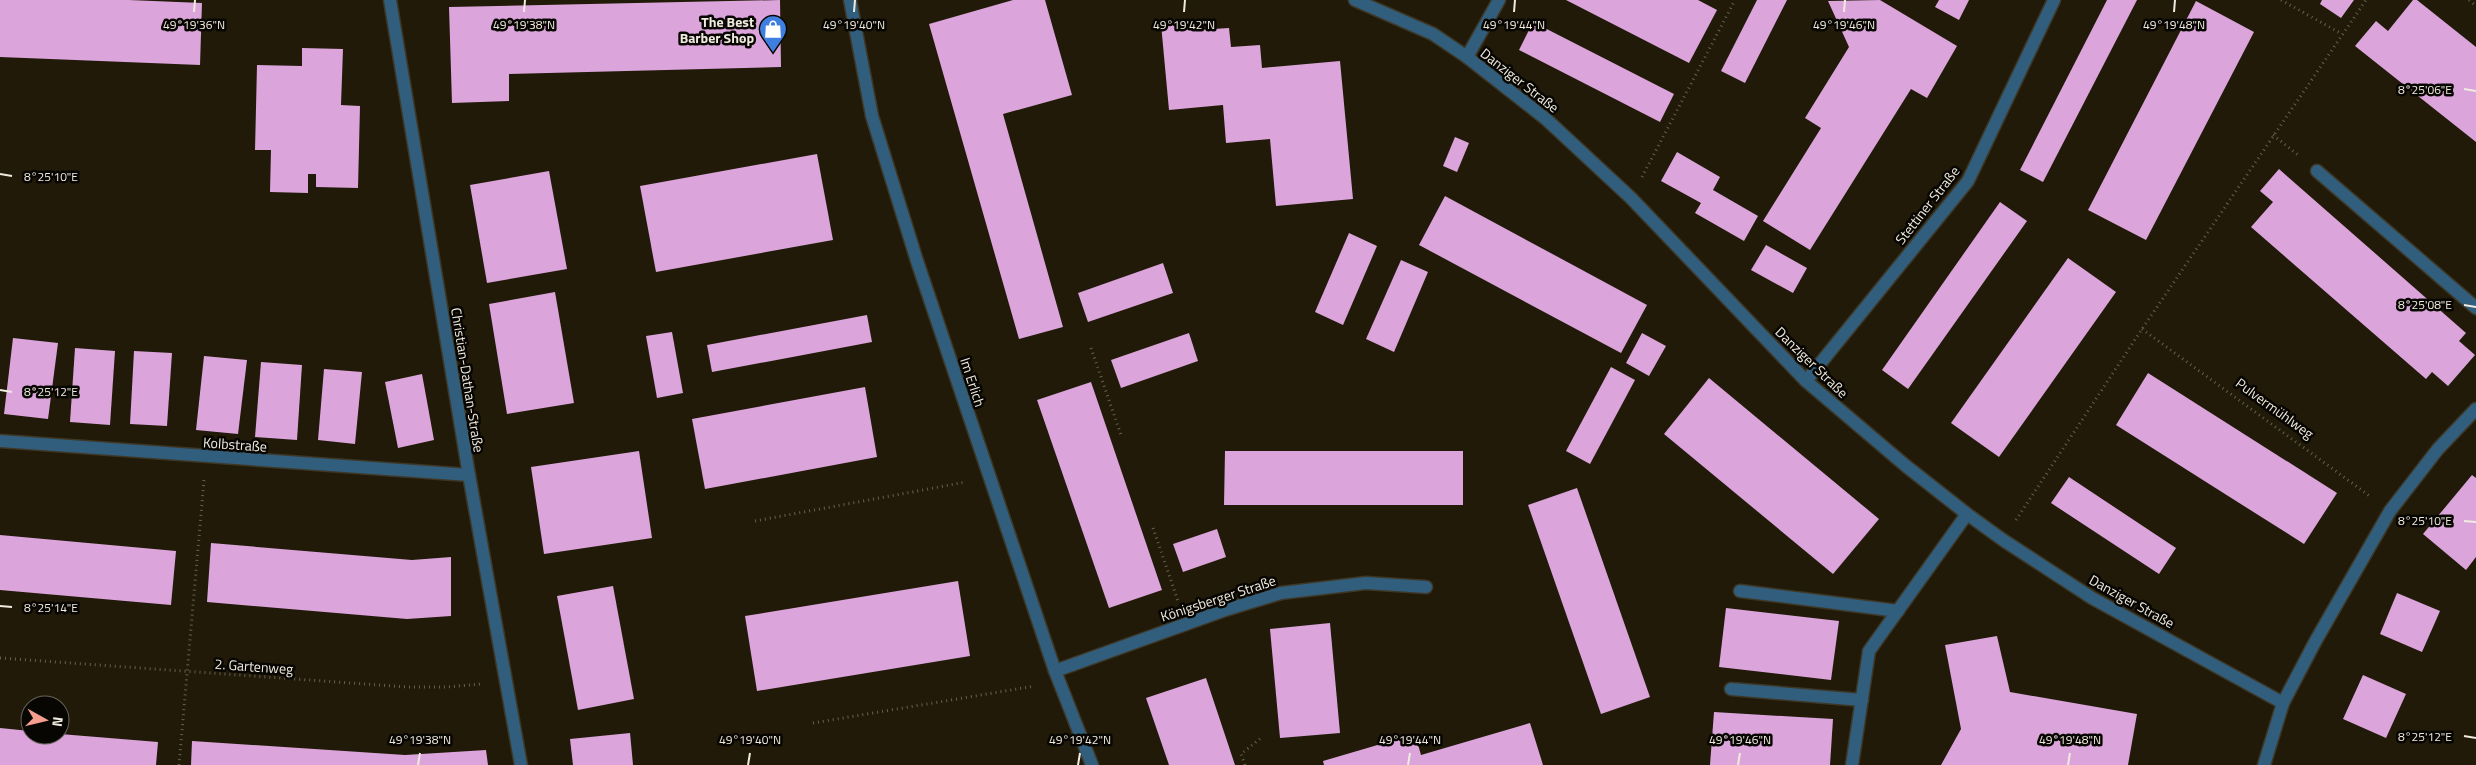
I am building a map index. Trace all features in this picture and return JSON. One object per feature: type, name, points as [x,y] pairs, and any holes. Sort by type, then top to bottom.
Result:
[{"type":"street","name":"Christian-Dathan-Straße","points":[[390,0],[469,475],[521,765]]},
{"type":"street","name":"Im Erlich","points":[[850,0],[872,116],[989,478],[1058,676],[1092,765]]},
{"type":"street","name":"Danziger Straße","points":[[1355,0],[1433,34],[1467,57],[1546,119],[1631,198],[1806,381],[1906,466],[1967,514],[2003,540],[2092,598],[2283,703]]},
{"type":"street","points":[[1467,57],[1499,0]]},
{"type":"street","name":"Stettiner Straße","points":[[1806,381],[1968,180],[2054,0]]},
{"type":"street","points":[[2316,171],[2476,308]]},
{"type":"street","points":[[2264,765],[2283,703],[2315,642],[2390,511],[2438,449],[2476,409]]},
{"type":"street","name":"Kolbstraße","points":[[0,441],[469,475]]},
{"type":"street","points":[[1852,765],[1869,651],[1967,514]]},
{"type":"street","name":"Königsberger Straße","points":[[1058,676],[1186,624],[1281,593],[1366,583],[1426,587]]},
{"type":"street","points":[[1740,591],[1898,611]]},
{"type":"street","points":[[1731,689],[1862,700]]},
{"type":"path","points":[[1631,198],[1735,0]]},
{"type":"path","points":[[2281,0],[2342,34]]},
{"type":"path","points":[[2003,540],[2142,329],[2366,0]]},
{"type":"path","points":[[2469,0],[2476,6]]},
{"type":"path","points":[[2273,135],[2316,171]]},
{"type":"path","name":"Pulvermühlweg","points":[[2142,329],[2390,511]]},
{"type":"path","points":[[1091,348],[1120,435]]},
{"type":"path","points":[[179,765],[206,457]]},
{"type":"path","points":[[755,521],[989,478]]},
{"type":"path","points":[[1153,528],[1186,624]]},
{"type":"path","name":"2. Gartenweg","points":[[0,658],[407,687],[462,686],[506,678]]},
{"type":"path","points":[[813,722],[1058,676]]},
{"type":"path","points":[[1245,765],[1242,754],[1261,738]]},
{"type":"building","points":[[0,0],[129,0],[202,3],[200,65],[0,57]]},
{"type":"building","points":[[780,0],[781,67],[509,74],[509,101],[452,103],[449,7]]},
{"type":"building","points":[[1013,0],[1045,0],[1072,95],[1003,114],[1063,327],[1019,339],[929,24]]},
{"type":"building","points":[[1566,0],[1698,0],[1717,10],[1689,63]]},
{"type":"building","points":[[1757,0],[1787,0],[1745,83],[1721,71]]},
{"type":"building","points":[[1880,0],[1957,46],[1927,98],[1911,89],[1810,250],[1763,221],[1821,128],[1805,118],[1849,47],[1828,1]]},
{"type":"building","points":[[1939,0],[1969,0],[1959,20],[1935,7]]},
{"type":"building","points":[[2107,0],[2137,0],[2043,182],[2020,170]]},
{"type":"building","points":[[2322,0],[2354,0],[2341,18],[2320,4]]},
{"type":"building","points":[[2413,0],[2417,0],[2476,47],[2476,142],[2355,46],[2376,21],[2388,31]]},
{"type":"building","points":[[2196,1],[2254,32],[2146,240],[2088,210]]},
{"type":"building","points":[[1198,21],[1199,30],[1229,28],[1231,47],[1260,45],[1262,68],[1340,61],[1353,199],[1276,206],[1270,139],[1226,143],[1223,105],[1169,110],[1161,24]]},
{"type":"building","points":[[1533,22],[1674,94],[1660,122],[1519,50]]},
{"type":"building","points":[[302,48],[343,49],[341,105],[360,106],[358,188],[316,187],[316,174],[308,174],[308,193],[270,192],[271,150],[255,150],[257,65],[302,66]]},
{"type":"building","points":[[1455,137],[1469,143],[1457,172],[1443,166]]},
{"type":"building","points":[[1677,152],[1720,177],[1713,190],[1758,216],[1744,241],[1695,213],[1701,203],[1661,181]]},
{"type":"building","points":[[817,154],[833,240],[656,272],[640,186]]},
{"type":"building","points":[[2279,169],[2466,333],[2459,341],[2475,355],[2448,386],[2432,372],[2426,379],[2251,227],[2273,202],[2260,191]]},
{"type":"building","points":[[549,171],[567,269],[487,283],[470,185]]},
{"type":"building","points":[[1445,196],[1647,305],[1621,353],[1419,245]]},
{"type":"building","points":[[2000,202],[2027,221],[1908,389],[1882,370]]},
{"type":"building","points":[[1349,233],[1377,246],[1343,325],[1315,312]]},
{"type":"building","points":[[1766,245],[1807,268],[1793,293],[1751,270]]},
{"type":"building","points":[[2068,258],[2116,292],[1999,457],[1951,423]]},
{"type":"building","points":[[1401,260],[1428,272],[1394,352],[1366,339]]},
{"type":"building","points":[[1163,263],[1173,293],[1088,322],[1078,293]]},
{"type":"building","points":[[555,292],[574,403],[507,414],[489,304]]},
{"type":"building","points":[[867,315],[872,342],[712,372],[707,345]]},
{"type":"building","points":[[672,332],[683,393],[657,398],[646,336]]},
{"type":"building","points":[[1189,333],[1198,361],[1121,388],[1111,360]]},
{"type":"building","points":[[1642,333],[1666,346],[1649,376],[1626,363]]},
{"type":"building","points":[[13,338],[58,343],[48,419],[4,414]]},
{"type":"building","points":[[75,348],[115,351],[110,425],[70,422]]},
{"type":"building","points":[[134,351],[172,353],[167,426],[130,424]]},
{"type":"building","points":[[204,356],[247,360],[238,434],[196,430]]},
{"type":"building","points":[[261,362],[302,365],[297,440],[255,437]]},
{"type":"building","points":[[1611,367],[1635,380],[1590,464],[1566,451]]},
{"type":"building","points":[[324,369],[362,372],[355,444],[318,440]]},
{"type":"building","points":[[2148,373],[2337,493],[2304,544],[2116,425]]},
{"type":"building","points":[[422,374],[434,440],[398,448],[385,382]]},
{"type":"building","points":[[1709,378],[1879,519],[1833,574],[1664,434]]},
{"type":"building","points":[[1091,382],[1162,590],[1109,608],[1037,400]]},
{"type":"building","points":[[865,387],[877,457],[705,489],[692,419]]},
{"type":"building","points":[[639,451],[652,538],[544,554],[531,467]]},
{"type":"building","points":[[1225,451],[1463,451],[1463,505],[1224,505]]},
{"type":"building","points":[[2472,475],[2476,478],[2476,557],[2466,570],[2423,534]]},
{"type":"building","points":[[2069,477],[2176,548],[2159,574],[2051,503]]},
{"type":"building","points":[[1577,488],[1650,697],[1601,714],[1528,505]]},
{"type":"building","points":[[1217,529],[1226,557],[1183,572],[1173,544]]},
{"type":"building","points":[[0,535],[176,551],[171,605],[0,590]]},
{"type":"building","points":[[211,543],[412,560],[451,557],[451,616],[407,619],[207,602]]},
{"type":"building","points":[[958,581],[970,656],[757,691],[745,616]]},
{"type":"building","points":[[613,586],[634,699],[578,710],[557,596]]},
{"type":"building","points":[[2397,593],[2440,611],[2422,652],[2380,634]]},
{"type":"building","points":[[1726,608],[1839,621],[1831,680],[1719,667]]},
{"type":"building","points":[[1330,623],[1340,733],[1280,738],[1270,629]]},
{"type":"building","points":[[1997,636],[2010,692],[2137,714],[2128,765],[1941,765],[1961,729],[1945,645]]},
{"type":"building","points":[[2363,675],[2406,694],[2386,738],[2343,719]]},
{"type":"building","points":[[1206,678],[1235,765],[1169,765],[1146,698]]},
{"type":"building","points":[[1714,712],[1833,719],[1830,765],[1710,765]]},
{"type":"building","points":[[1530,723],[1543,765],[1324,765],[1323,761],[1415,734],[1421,755]]},
{"type":"building","points":[[0,728],[20,730],[20,745],[70,745],[70,735],[158,742],[156,765],[0,765]]},
{"type":"building","points":[[630,733],[633,765],[573,765],[570,739]]},
{"type":"building","points":[[192,741],[405,755],[486,750],[488,765],[191,765]]},
{"type":"place","name":"The Best Barber Shop","points":[[773,53]]}]
